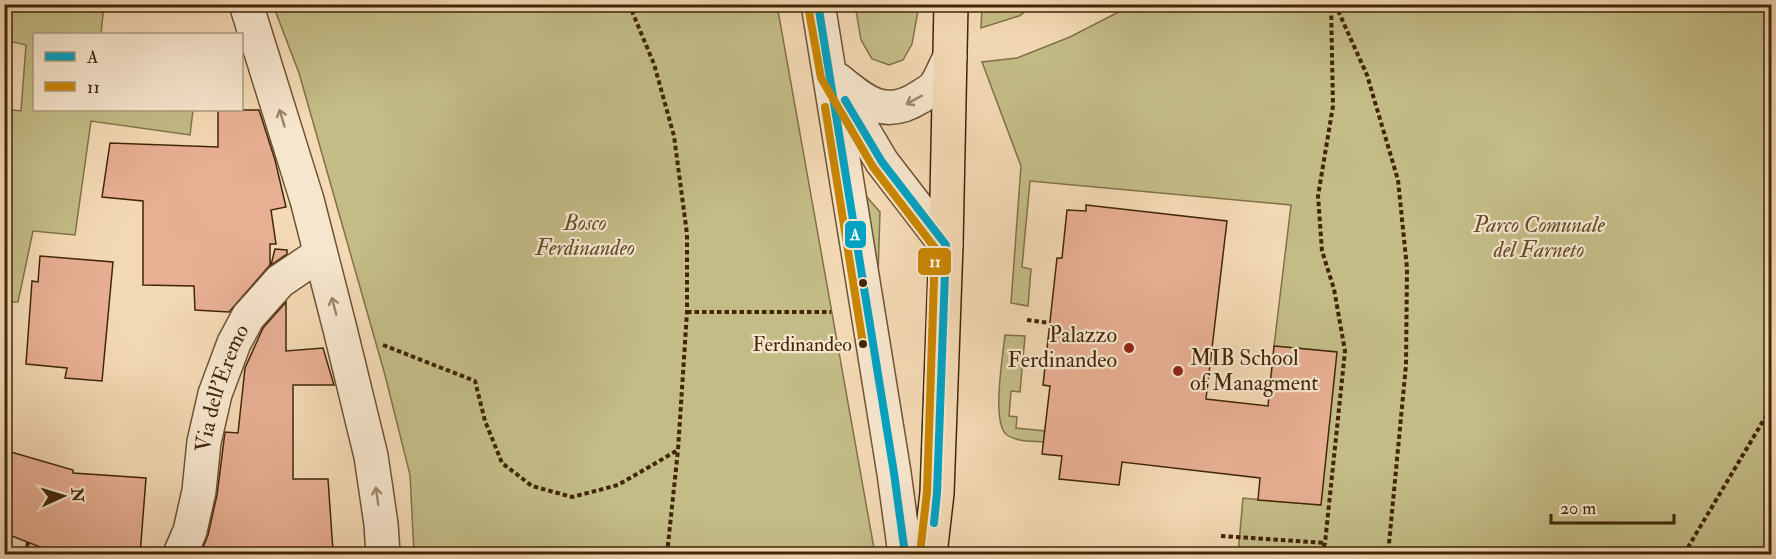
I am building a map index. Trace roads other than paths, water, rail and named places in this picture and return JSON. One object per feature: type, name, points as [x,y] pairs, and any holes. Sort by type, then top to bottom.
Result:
[{"type":"main road","points":[[930,555],[937,494],[946,245],[951,4]]},
{"type":"street","points":[[246,4],[307,200],[340,329],[371,456],[383,555]]},
{"type":"street","points":[[818,4],[894,473],[904,555]]},
{"type":"street","points":[[830,74],[871,104],[891,109],[911,103],[934,87],[950,57]]},
{"type":"street","points":[[830,74],[882,162],[946,245]]},
{"type":"street","name":"Via dell'Eremo","points":[[180,555],[190,531],[199,491],[204,442],[215,394],[234,343],[248,317],[280,281],[320,254]]},
{"type":"place","name":"Ferdinandeo","points":[[863,344]]},
{"type":"place","name":"Palazzo Ferdinandeo","points":[[1129,348]]},
{"type":"place","name":"MIB School of Managment","points":[[1178,371]]},
{"type":"park label","name":"Bosco Ferdinandeo","points":[[585,236]]},
{"type":"park label","name":"Parco Comunale del Farneto","points":[[1539,238]]}]
